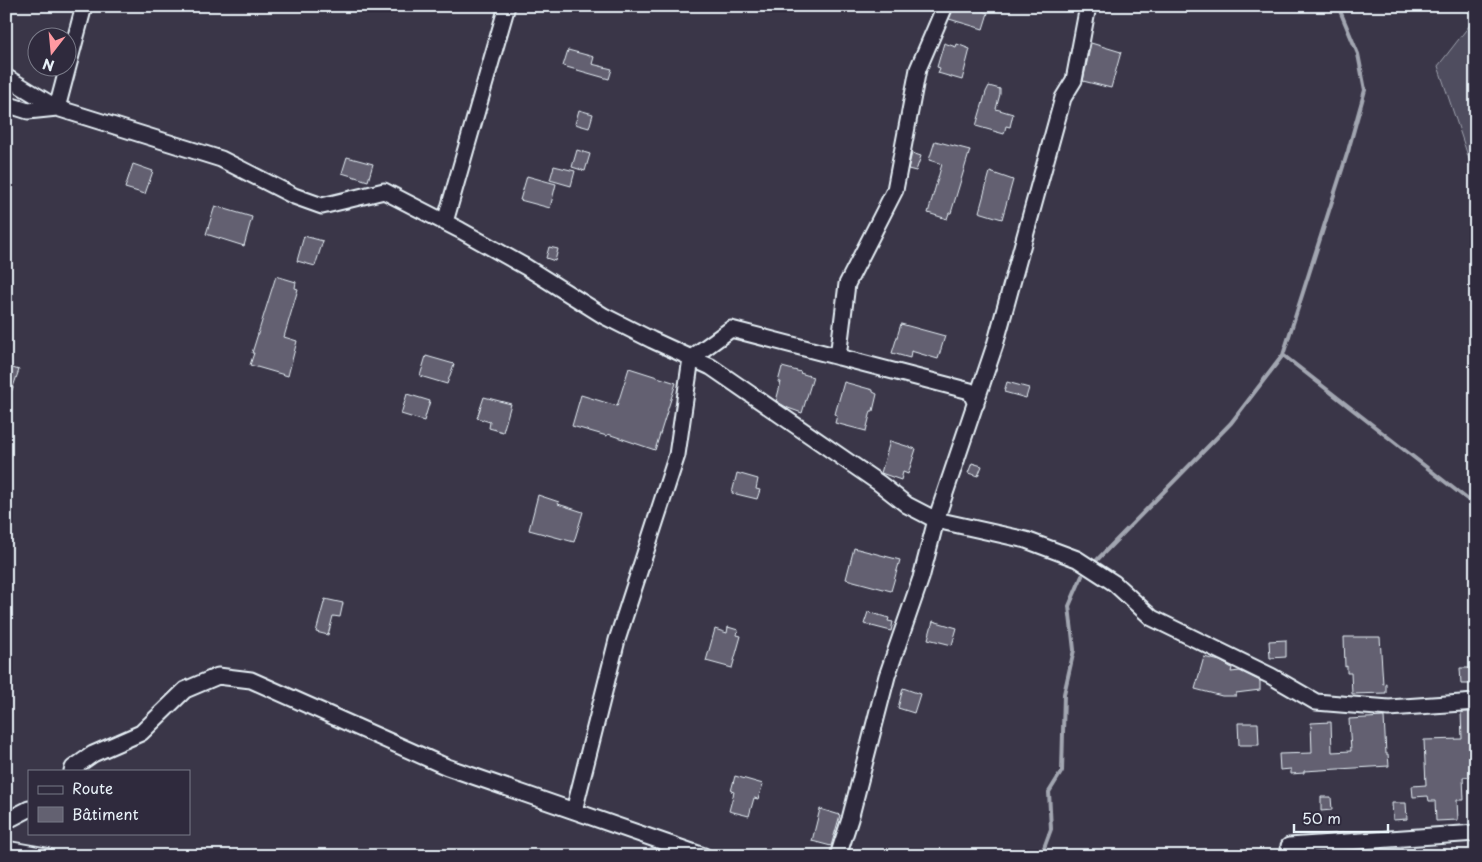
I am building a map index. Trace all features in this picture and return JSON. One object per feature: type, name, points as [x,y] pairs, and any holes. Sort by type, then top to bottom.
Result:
[{"type":"street","points":[[56,108],[84,6]]},
{"type":"street","points":[[445,222],[507,6]]},
{"type":"street","points":[[838,357],[847,284],[895,190],[918,69],[945,6]]},
{"type":"street","points":[[838,856],[850,820],[887,676],[921,578],[936,520],[995,345],[1063,98],[1074,80],[1088,6]]},
{"type":"street","points":[[6,77],[56,108],[221,159],[294,196],[322,206],[384,191],[526,267],[604,316],[711,367],[879,483],[906,505],[936,520],[1026,540],[1077,559],[1114,583],[1152,618],[1270,676],[1316,702],[1389,708],[1476,702]]},
{"type":"street","points":[[6,104],[28,111],[56,108]]},
{"type":"street","points":[[574,811],[617,640],[676,455],[691,358],[731,329],[970,391],[976,404]]},
{"type":"street","points":[[72,770],[93,754],[141,733],[186,690],[218,676],[251,680],[447,767],[704,856]]},
{"type":"street","points":[[6,821],[28,810]]},
{"type":"street","points":[[1289,846],[1476,833]]},
{"type":"street","points":[[6,849],[46,856]]},
{"type":"shaded area","points":[[1476,17],[1476,180],[1438,66]]},
{"type":"building","points":[[954,6],[967,6],[988,13],[983,29],[949,19]]},
{"type":"building","points":[[944,43],[956,47],[957,44],[970,49],[962,80],[938,73],[940,68],[937,67]]},
{"type":"building","points":[[1091,43],[1121,52],[1111,88],[1083,81]]},
{"type":"building","points":[[568,50],[594,57],[592,64],[612,69],[609,79],[563,66]]},
{"type":"building","points":[[989,86],[1000,89],[996,109],[1013,114],[1010,127],[1006,126],[1004,134],[976,126]]},
{"type":"building","points":[[579,110],[593,114],[589,128],[575,124]]},
{"type":"building","points":[[935,141],[970,150],[951,213],[949,213],[947,219],[928,213],[942,164],[929,160]]},
{"type":"building","points":[[577,150],[590,154],[585,171],[572,167]]},
{"type":"building","points":[[912,153],[921,156],[916,171],[908,169]]},
{"type":"building","points":[[347,157],[373,164],[368,181],[342,173]]},
{"type":"building","points":[[133,164],[153,171],[145,194],[125,188]]},
{"type":"building","points":[[554,166],[575,171],[571,186],[550,180]]},
{"type":"building","points":[[990,172],[1013,180],[1002,219],[979,212]]},
{"type":"building","points":[[527,176],[556,184],[550,208],[520,200]]},
{"type":"building","points":[[215,206],[252,217],[244,246],[206,234]]},
{"type":"building","points":[[304,236],[323,241],[315,266],[297,261]]},
{"type":"building","points":[[549,247],[558,249],[555,261],[546,258]]},
{"type":"building","points":[[276,276],[296,282],[295,288],[298,289],[284,337],[297,341],[288,376],[250,365]]},
{"type":"building","points":[[901,324],[945,336],[938,359],[911,351],[910,358],[892,353]]},
{"type":"building","points":[[426,356],[454,364],[447,384],[420,376]]},
{"type":"building","points":[[6,366],[19,370],[8,401],[6,401]]},
{"type":"building","points":[[782,367],[813,377],[802,413],[776,401],[781,382],[778,382]]},
{"type":"building","points":[[629,368],[676,383],[655,450],[608,434],[607,436],[572,426],[581,395],[617,406]]},
{"type":"building","points":[[844,382],[873,390],[877,394],[866,431],[835,423],[837,415],[835,414]]},
{"type":"building","points":[[1007,382],[1029,388],[1026,398],[1004,392]]},
{"type":"building","points":[[407,394],[430,401],[424,421],[401,414]]},
{"type":"building","points":[[484,397],[511,404],[503,432],[489,428],[490,422],[477,418]]},
{"type":"building","points":[[890,441],[916,449],[908,474],[903,472],[901,480],[881,473]]},
{"type":"building","points":[[972,463],[982,466],[978,476],[968,473]]},
{"type":"building","points":[[737,473],[758,479],[756,489],[760,490],[757,499],[732,493]]},
{"type":"building","points":[[538,495],[583,512],[574,542],[529,530]]},
{"type":"building","points":[[854,548],[900,560],[891,591],[846,579]]},
{"type":"building","points":[[325,599],[343,603],[340,617],[333,616],[328,635],[316,632]]},
{"type":"building","points":[[868,612],[889,618],[888,621],[893,622],[891,631],[864,624]]},
{"type":"building","points":[[933,621],[957,628],[952,645],[928,639]]},
{"type":"building","points":[[728,627],[738,630],[737,635],[741,636],[732,668],[706,661],[715,629],[727,633]]},
{"type":"building","points":[[1344,637],[1380,637],[1383,684],[1386,683],[1386,693],[1352,694],[1351,673],[1347,673],[1347,666],[1345,667]]},
{"type":"building","points":[[1286,640],[1286,657],[1270,658],[1269,641]]},
{"type":"building","points":[[1204,657],[1220,661],[1232,668],[1231,672],[1240,671],[1260,681],[1260,690],[1236,693],[1236,696],[1222,696],[1195,689]]},
{"type":"building","points":[[1460,668],[1476,668],[1476,684],[1461,684]]},
{"type":"building","points":[[903,688],[920,694],[914,713],[898,708]]},
{"type":"building","points":[[1461,712],[1474,712],[1475,716],[1476,776],[1463,777],[1464,800],[1457,800],[1458,820],[1436,821],[1435,801],[1429,801],[1428,796],[1413,797],[1412,786],[1426,785],[1424,740],[1462,739]]},
{"type":"building","points":[[1384,717],[1386,754],[1388,754],[1389,766],[1304,771],[1304,773],[1291,774],[1291,769],[1280,770],[1279,754],[1312,753],[1311,723],[1331,722],[1332,752],[1351,751],[1349,719]]},
{"type":"building","points":[[1238,723],[1258,723],[1259,745],[1239,745]]},
{"type":"building","points":[[735,776],[763,784],[758,799],[754,798],[749,816],[729,811],[734,792],[731,791]]},
{"type":"building","points":[[1321,797],[1331,797],[1332,810],[1321,811]]},
{"type":"building","points":[[1392,803],[1406,803],[1407,819],[1393,820]]},
{"type":"building","points":[[820,809],[840,815],[831,846],[812,841]]},
{"type":"waterway","points":[[1095,562],[1231,423],[1283,355],[1348,151],[1365,90],[1358,54],[1338,6]]},
{"type":"waterway","points":[[1283,355],[1476,506]]},
{"type":"waterway","points":[[1041,856],[1051,829],[1049,792],[1062,771],[1064,694],[1074,650],[1069,606],[1082,576]]}]
